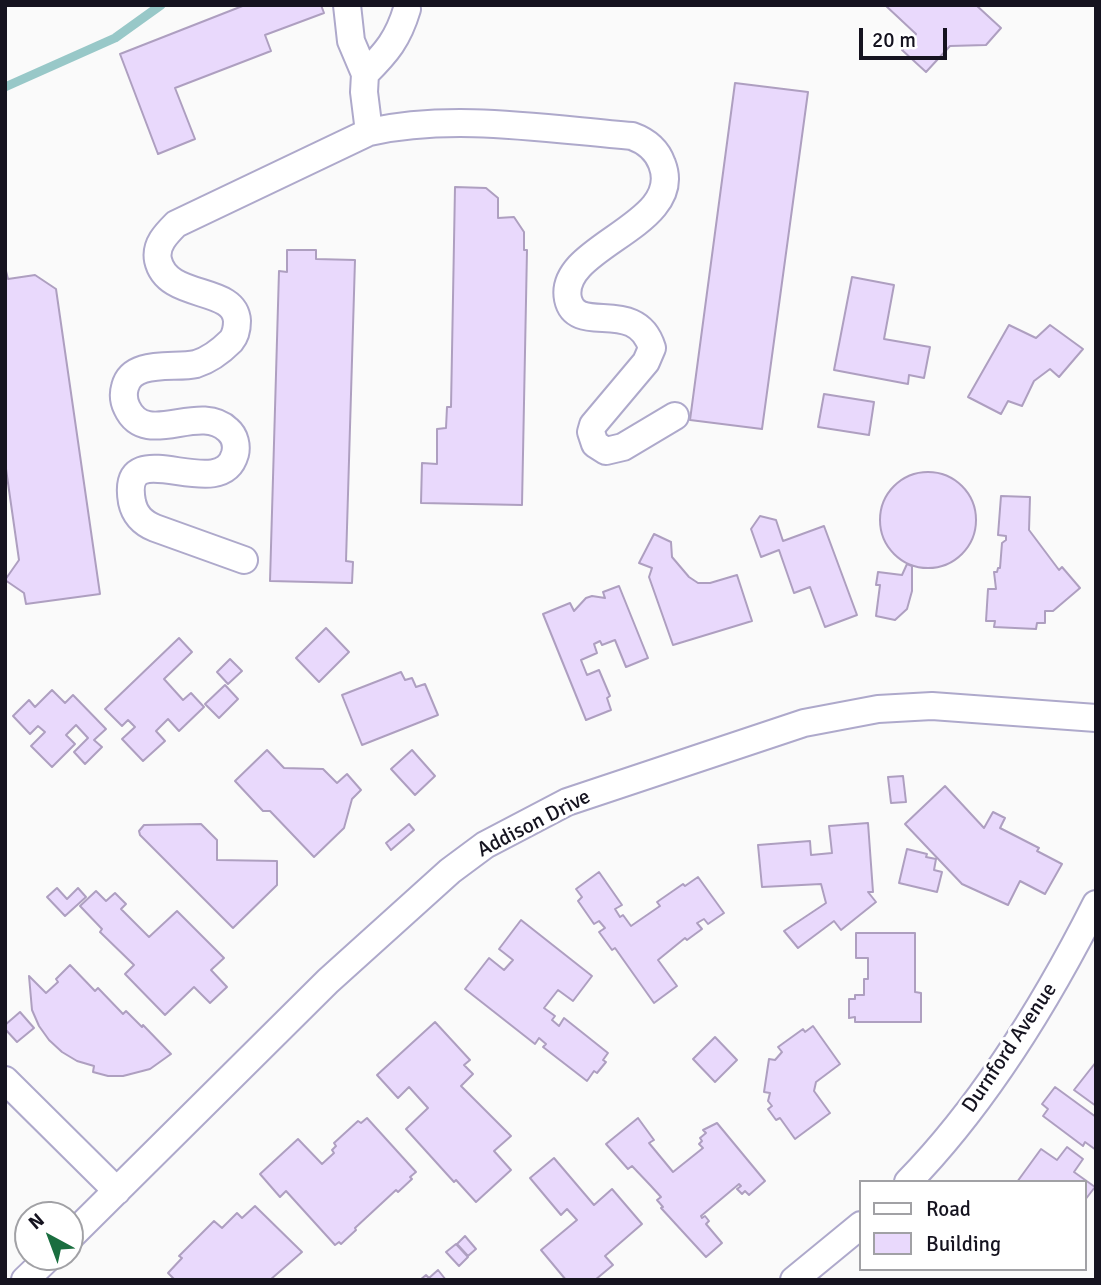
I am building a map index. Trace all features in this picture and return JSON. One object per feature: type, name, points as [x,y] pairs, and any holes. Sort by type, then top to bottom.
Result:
[{"type":"street","points":[[346,5],[351,41],[365,74],[364,92],[369,132]]},
{"type":"street","points":[[365,74],[390,49],[401,30],[407,9]]},
{"type":"street","points":[[244,560],[155,528],[142,521],[133,508],[131,489],[139,472],[155,467],[212,475],[225,468],[235,454],[234,437],[229,430],[213,420],[157,426],[139,423],[124,401],[125,386],[133,374],[151,368],[199,363],[218,352],[234,338],[237,330],[237,316],[226,303],[186,289],[167,278],[159,262],[159,246],[176,224],[369,132],[389,127],[433,124],[503,125],[632,136],[649,144],[665,171],[660,198],[650,212],[592,255],[577,271],[568,284],[568,298],[575,311],[592,318],[634,322],[643,328],[652,348],[646,362],[593,425],[591,432],[595,444],[606,451],[623,447],[675,416]]},
{"type":"street","name":"Addison Drive","points":[[84,1223],[328,981],[450,871],[485,845],[567,802],[804,723],[878,709],[932,706],[1096,718]]},
{"type":"street","name":"Durnford Avenue","points":[[910,1180],[969,1112],[1052,986],[1096,904]]},
{"type":"street","points":[[5,1080],[117,1191]]},
{"type":"street","points":[[794,1280],[860,1226]]},
{"type":"building","points":[[245,5],[321,5],[324,13],[265,35],[271,51],[175,88],[195,139],[158,154],[120,54]]},
{"type":"building","points":[[885,5],[976,5],[1001,28],[986,45],[950,46],[926,72],[902,50],[916,34]]},
{"type":"building","points":[[735,83],[808,92],[762,429],[690,420]]},
{"type":"building","points":[[455,187],[486,188],[498,198],[498,218],[514,217],[524,232],[524,250],[527,250],[522,505],[421,503],[422,463],[437,464],[437,429],[446,428],[447,407],[451,407]]},
{"type":"building","points":[[287,250],[316,250],[316,259],[355,260],[346,561],[353,562],[352,583],[270,581],[279,271],[287,272]]},
{"type":"building","points":[[5,267],[8,279],[35,275],[56,289],[100,594],[26,604],[24,593],[5,580],[19,560],[5,462]]},
{"type":"building","points":[[852,277],[894,285],[884,339],[930,347],[924,378],[909,375],[908,384],[834,370]]},
{"type":"building","points":[[1009,325],[1036,338],[1050,325],[1083,349],[1059,377],[1050,369],[1034,381],[1022,406],[1008,401],[1001,414],[968,397]]},
{"type":"building","points":[[824,394],[874,402],[869,435],[818,427]]},
{"type":"building","points":[[928,472],[946,476],[962,486],[972,502],[976,520],[972,538],[962,554],[946,564],[928,568],[910,564],[894,554],[884,538],[880,520],[884,502],[894,486],[910,476]]},
{"type":"building","points":[[1001,496],[1030,497],[1029,530],[1059,570],[1062,567],[1080,588],[1053,611],[1045,611],[1045,623],[1037,623],[1036,629],[994,627],[995,621],[986,621],[988,589],[996,589],[994,572],[1000,568],[1002,543],[1006,540],[1006,536],[998,535]]},
{"type":"building","points":[[760,516],[776,520],[783,541],[824,526],[857,615],[825,627],[810,587],[794,593],[779,550],[761,557],[751,529]]},
{"type":"building","points":[[654,534],[671,542],[672,557],[689,577],[698,583],[710,583],[737,575],[752,621],[673,645],[649,577],[652,568],[639,563]]},
{"type":"building","points":[[907,564],[912,566],[912,591],[907,609],[895,620],[876,616],[880,585],[876,585],[878,572],[902,575]]},
{"type":"building","points":[[619,586],[648,658],[626,667],[615,640],[602,645],[600,641],[594,644],[597,653],[581,660],[587,675],[599,670],[610,696],[607,698],[611,710],[586,720],[543,614],[570,603],[574,611],[586,598],[605,598],[603,592]]},
{"type":"building","points":[[326,628],[349,652],[319,682],[296,658]]},
{"type":"building","points":[[179,638],[192,652],[164,679],[183,700],[191,693],[204,707],[179,731],[168,719],[156,731],[165,741],[143,761],[122,739],[135,727],[128,720],[122,726],[105,709]]},
{"type":"building","points":[[230,659],[242,671],[228,684],[217,672]]},
{"type":"building","points":[[401,672],[405,680],[412,678],[416,687],[425,684],[438,715],[362,745],[342,695]]},
{"type":"building","points":[[225,685],[238,699],[219,718],[205,704]]},
{"type":"building","points":[[52,690],[65,703],[73,695],[106,729],[94,740],[102,747],[85,764],[74,752],[88,738],[76,725],[66,735],[75,744],[52,767],[31,746],[45,732],[38,726],[30,734],[13,716],[29,700],[35,707]]},
{"type":"building","points":[[267,750],[284,768],[323,769],[337,783],[347,774],[361,790],[352,799],[344,828],[314,857],[270,811],[263,811],[235,781]]},
{"type":"building","points":[[412,750],[435,776],[415,795],[391,769]]},
{"type":"building","points":[[903,776],[906,802],[891,803],[888,777]]},
{"type":"building","points":[[945,786],[984,828],[993,812],[1005,818],[1000,828],[1039,848],[1037,851],[1062,864],[1045,894],[1020,881],[1008,905],[962,884],[905,824]]},
{"type":"building","points":[[868,823],[873,892],[868,892],[876,902],[841,930],[834,921],[798,948],[784,931],[826,903],[821,884],[762,887],[758,845],[810,841],[811,855],[832,853],[829,826]]},
{"type":"building","points":[[201,824],[217,840],[217,860],[277,861],[277,885],[233,928],[139,831],[144,825]]},
{"type":"building","points":[[409,824],[414,830],[391,850],[386,843]]},
{"type":"building","points":[[907,849],[936,859],[934,870],[942,872],[937,892],[899,883]]},
{"type":"building","points":[[599,872],[622,905],[615,909],[631,926],[660,906],[657,902],[698,877],[724,913],[708,924],[704,919],[697,923],[702,929],[687,940],[685,938],[658,960],[677,986],[654,1003],[615,948],[612,950],[599,932],[605,928],[599,921],[594,924],[578,901],[582,897],[576,889]]},
{"type":"building","points":[[57,888],[67,899],[78,888],[86,897],[65,916],[47,897]]},
{"type":"building","points":[[96,891],[106,901],[115,893],[126,904],[121,909],[149,937],[177,911],[224,958],[211,970],[227,987],[210,1003],[194,987],[165,1015],[125,974],[134,965],[100,932],[102,929],[80,906]]},
{"type":"building","points":[[521,920],[592,976],[573,1001],[558,990],[544,1008],[555,1016],[552,1020],[559,1026],[564,1018],[608,1053],[603,1060],[606,1062],[597,1073],[594,1071],[587,1081],[543,1047],[546,1044],[539,1038],[535,1044],[465,989],[489,958],[504,970],[513,960],[499,949]]},
{"type":"building","points":[[856,933],[915,933],[915,992],[921,993],[921,1022],[855,1022],[855,1017],[849,1018],[849,999],[855,999],[855,995],[864,995],[864,979],[868,979],[868,958],[856,958]]},
{"type":"building","points":[[70,965],[95,991],[98,988],[123,1014],[126,1011],[142,1027],[143,1025],[171,1054],[150,1069],[123,1076],[108,1076],[93,1072],[94,1066],[77,1061],[62,1052],[39,1026],[32,1010],[29,976],[46,993]]},
{"type":"building","points":[[20,1012],[34,1028],[17,1042],[5,1029],[5,1025]]},
{"type":"building","points":[[435,1022],[470,1060],[464,1065],[473,1074],[461,1086],[511,1136],[494,1151],[511,1170],[476,1202],[406,1129],[428,1108],[409,1087],[398,1098],[377,1075]]},
{"type":"building","points":[[813,1026],[840,1064],[816,1082],[814,1091],[830,1113],[795,1139],[780,1118],[776,1120],[768,1109],[772,1106],[768,1101],[770,1093],[764,1092],[769,1059],[775,1060],[782,1052],[778,1047],[803,1029],[805,1032]]},
{"type":"building","points":[[715,1037],[737,1060],[715,1082],[693,1059]]},
{"type":"building","points":[[1096,1062],[1096,1106],[1074,1090]]},
{"type":"building","points":[[1055,1087],[1096,1117],[1096,1150],[1085,1142],[1083,1146],[1043,1116],[1048,1109],[1042,1104]]},
{"type":"building","points":[[367,1118],[416,1172],[410,1177],[412,1179],[398,1192],[396,1190],[341,1244],[339,1242],[335,1245],[286,1191],[280,1197],[260,1174],[298,1139],[322,1164],[334,1153],[334,1143],[358,1121],[361,1123]]},
{"type":"building","points":[[638,1118],[654,1140],[649,1143],[673,1172],[703,1148],[699,1144],[702,1141],[700,1138],[706,1133],[703,1130],[717,1123],[765,1181],[749,1195],[745,1191],[742,1194],[737,1189],[741,1186],[739,1184],[701,1216],[705,1216],[709,1221],[706,1224],[722,1243],[706,1257],[661,1208],[663,1207],[657,1200],[661,1197],[632,1166],[628,1169],[606,1144]]},
{"type":"building","points":[[1067,1147],[1083,1159],[1074,1172],[1085,1180],[1018,1180],[1041,1149],[1057,1160]]},
{"type":"building","points":[[554,1158],[594,1205],[612,1189],[642,1224],[605,1256],[613,1265],[595,1280],[566,1280],[541,1250],[577,1220],[567,1209],[561,1215],[530,1178]]},
{"type":"building","points":[[1087,1181],[1095,1187],[1087,1197]]},
{"type":"building","points":[[255,1206],[302,1252],[270,1280],[175,1280],[168,1273],[182,1258],[179,1256],[214,1221],[222,1228],[237,1213],[242,1218]]},
{"type":"building","points":[[465,1236],[476,1249],[468,1256],[457,1244]]},
{"type":"building","points":[[456,1244],[468,1257],[459,1266],[446,1252]]},
{"type":"building","points":[[438,1270],[446,1280],[420,1280],[426,1275],[429,1278]]},
{"type":"waterway","points":[[5,87],[115,38],[161,5]]}]
